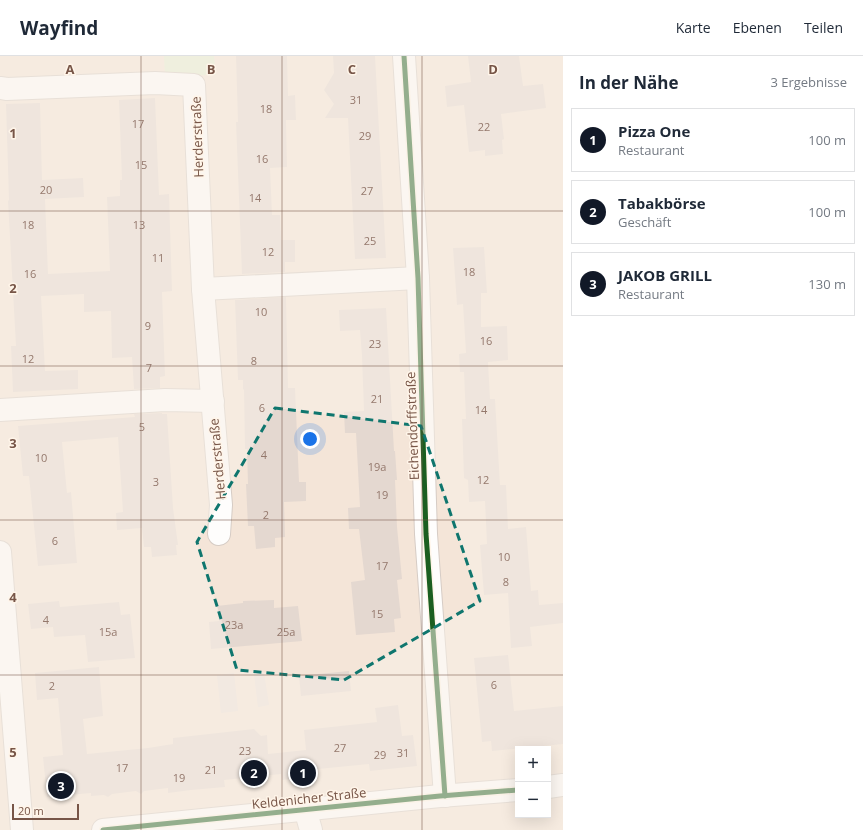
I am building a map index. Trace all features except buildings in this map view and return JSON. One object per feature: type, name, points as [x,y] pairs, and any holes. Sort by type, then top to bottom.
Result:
[{"type":"street","name":"Eichendorffstraße","points":[[404,56],[418,278],[426,534],[445,796]]},
{"type":"street","name":"Herderstraße","points":[[0,88],[154,83],[194,85],[203,289],[221,505],[219,534]]},
{"type":"street","points":[[203,289],[418,278]]},
{"type":"street","points":[[0,410],[165,400],[213,401]]},
{"type":"street","points":[[0,552],[22,830]]},
{"type":"street","points":[[551,787],[563,785]]},
{"type":"street","name":"Keldenicher Straße","points":[[103,830],[308,820],[445,796],[515,790]]},
{"type":"highlighted area","points":[[275,408],[421,426],[480,601],[344,680],[237,670],[197,542]]},
{"type":"shaded area","points":[[0,56],[563,56],[563,830],[0,830]]},
{"type":"shaded area","points":[[234,673],[238,711],[221,713],[217,675]]},
{"type":"shaded area","points":[[264,673],[269,705],[258,707],[254,674]]},
{"type":"green space","points":[[164,56],[214,56],[216,75],[165,76]]},
{"type":"cycle path","points":[[404,56],[418,278],[426,534],[445,796]]},
{"type":"cycle path","points":[[103,830],[440,796],[515,790]]},
{"type":"place","name":"Tabakbörse","points":[[254,773]]},
{"type":"place","name":"Pizza One","points":[[303,773]]},
{"type":"place","name":"JAKOB GRILL","points":[[61,786]]}]
